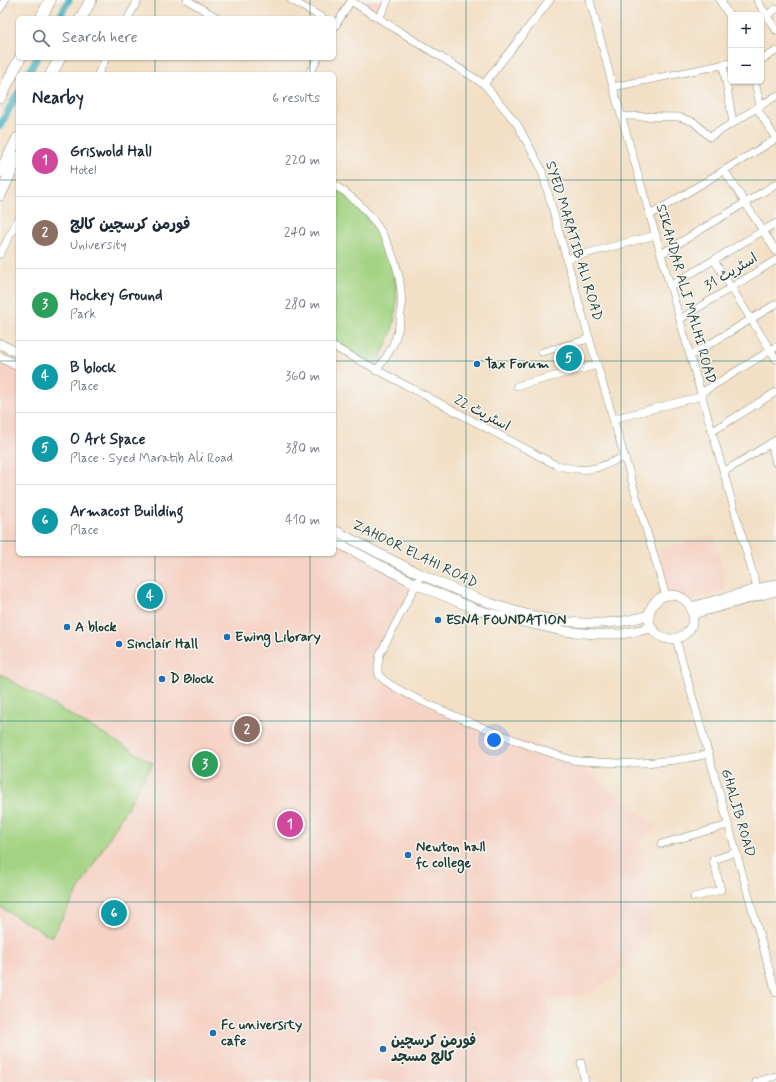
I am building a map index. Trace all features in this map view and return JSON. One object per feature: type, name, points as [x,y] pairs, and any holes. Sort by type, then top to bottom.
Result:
[{"type":"highway","points":[[42,16],[50,0]]},
{"type":"highway","points":[[82,16],[91,0]]},
{"type":"highway","points":[[0,82],[18,60]]},
{"type":"highway","points":[[0,98],[19,60]]},
{"type":"highway","points":[[52,72],[59,60]]},
{"type":"highway","points":[[0,172],[16,142]]},
{"type":"highway","points":[[0,195],[16,161]]},
{"type":"main road","points":[[0,344],[16,352]]},
{"type":"main road","points":[[0,357],[16,365]]},
{"type":"main road","name":"ZAHOOR ELAHI ROAD","points":[[336,531],[421,575],[465,595],[514,610],[562,620],[598,624],[618,623],[649,615]]},
{"type":"main road","name":"ZAHOOR ELAHI ROAD","points":[[336,542],[416,584],[475,609],[564,631],[607,634],[652,628]]},
{"type":"main road","points":[[692,611],[758,592],[776,584]]},
{"type":"main road","points":[[758,592],[776,591]]},
{"type":"main road","points":[[666,596],[681,597],[692,611],[691,627],[682,636],[676,639],[662,637],[652,628],[649,615],[654,603],[666,596]]},
{"type":"street","points":[[0,9],[5,0]]},
{"type":"street","points":[[129,16],[138,0]]},
{"type":"street","points":[[187,0],[215,16]]},
{"type":"street","points":[[291,0],[319,16]]},
{"type":"street","name":"SYED MARATIB ALI ROAD","points":[[336,24],[350,0],[484,84],[517,124],[541,168],[589,339],[666,596]]},
{"type":"street","points":[[379,18],[388,0]]},
{"type":"street","points":[[484,84],[550,0]]},
{"type":"street","name":"SIKANDAR ALI MALHI ROAD","points":[[590,0],[613,87],[690,356],[725,471],[758,592]]},
{"type":"street","points":[[723,0],[720,2],[728,14]]},
{"type":"street","points":[[757,0],[776,30]]},
{"type":"street","points":[[767,15],[776,9]]},
{"type":"street","points":[[764,58],[776,51]]},
{"type":"street","points":[[99,72],[105,60]]},
{"type":"street","points":[[310,72],[317,60]]},
{"type":"street","points":[[613,87],[728,63]]},
{"type":"street","points":[[723,64],[733,123]]},
{"type":"street","points":[[650,215],[776,139],[758,107],[755,84]]},
{"type":"street","points":[[622,116],[679,117],[694,122],[710,137],[776,96]]},
{"type":"street","points":[[724,170],[776,251]]},
{"type":"street","points":[[661,254],[776,184]]},
{"type":"street","points":[[336,186],[349,193],[374,220],[392,252],[399,280],[401,298],[397,334],[391,350],[376,371]]},
{"type":"street","points":[[670,286],[776,223]]},
{"type":"street","points":[[0,254],[16,224]]},
{"type":"street","points":[[566,259],[656,235]]},
{"type":"street","points":[[714,260],[751,319],[773,348],[776,359]]},
{"type":"street","name":"اسٹریٹ 31","points":[[680,319],[776,260]]},
{"type":"street","points":[[690,356],[776,304]]},
{"type":"street","points":[[542,352],[589,339]]},
{"type":"street","name":"اسٹریٹ 22","points":[[336,348],[376,371],[556,465],[571,469],[586,470],[601,466],[613,460],[625,458]]},
{"type":"street","points":[[613,419],[702,394],[773,348]]},
{"type":"street","points":[[517,386],[597,365]]},
{"type":"street","points":[[713,431],[776,392]]},
{"type":"street","points":[[725,471],[774,442],[776,463]]},
{"type":"street","points":[[421,575],[380,654],[378,666],[379,674],[386,681],[414,698],[512,739],[574,760],[626,764],[678,761],[709,754]]},
{"type":"street","name":"GHALIB ROAD","points":[[676,639],[776,993]]},
{"type":"street","points":[[661,844],[728,825]]},
{"type":"street","points":[[694,897],[721,890],[713,860],[736,852]]},
{"type":"street","points":[[581,1063],[585,1082]]},
{"type":"street","points":[[756,1082],[776,1076]]},
{"type":"shaded area","points":[[353,0],[387,0],[379,18]]},
{"type":"shaded area","points":[[0,359],[16,367],[16,556],[336,556],[336,535],[420,579],[380,654],[379,674],[414,698],[574,760],[657,826],[640,843],[649,879],[652,917],[643,946],[613,978],[591,993],[548,1001],[548,1082],[0,1082]]},
{"type":"shaded area","points":[[714,535],[727,590],[690,600],[669,590],[658,549]]},
{"type":"green space","points":[[336,189],[355,204],[372,223],[385,244],[393,267],[396,291],[395,316],[388,341],[376,365],[336,343]]},
{"type":"green space","points":[[0,674],[153,763],[51,937],[0,907]]},
{"type":"waterway","points":[[60,16],[69,0]]},
{"type":"waterway","points":[[29,72],[36,60]]},
{"type":"waterway","points":[[0,126],[16,97]]},
{"type":"place","name":"O Art Space","points":[[569,358]]},
{"type":"place","name":"Tax Forum","points":[[477,364]]},
{"type":"place","name":"B block","points":[[150,596]]},
{"type":"place","name":"ESNA FOUNDATION","points":[[438,620]]},
{"type":"place","name":"A block","points":[[67,627]]},
{"type":"place","name":"Ewing Library","points":[[227,637]]},
{"type":"place","name":"Sinclair Hall","points":[[119,644]]},
{"type":"place","name":"D Block","points":[[162,679]]},
{"type":"place","name":"فورمن کرسچین کالج","points":[[247,729]]},
{"type":"place","name":"Hockey Ground","points":[[205,764]]},
{"type":"place","name":"Griswold Hall","points":[[290,824]]},
{"type":"place","name":"Newton hall fc college","points":[[408,855]]},
{"type":"place","name":"Armacost Building","points":[[114,913]]},
{"type":"place","name":"Fc university cafe","points":[[213,1033]]},
{"type":"place","name":"فورمن کرسچین کالج مسجد","points":[[383,1049]]}]
